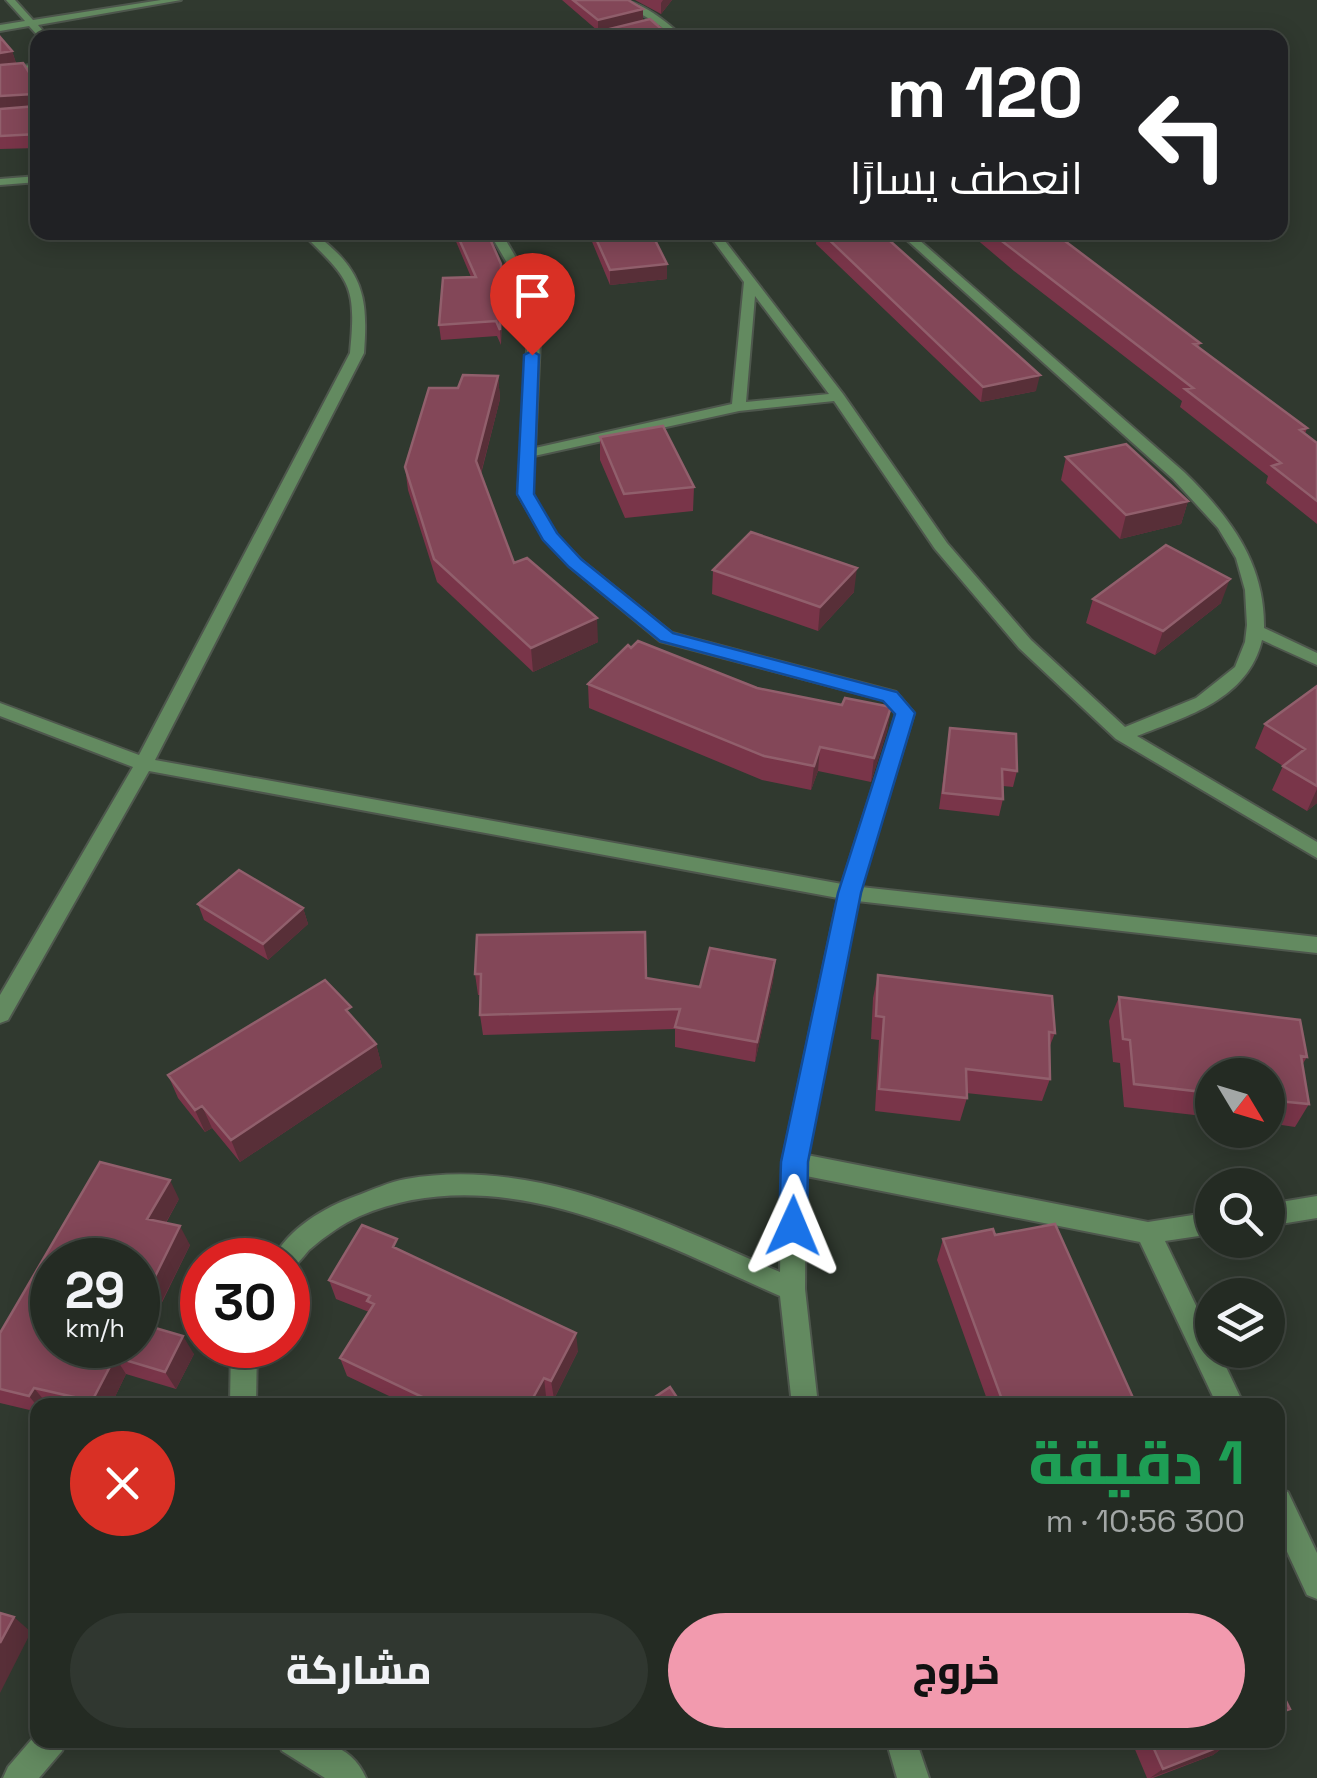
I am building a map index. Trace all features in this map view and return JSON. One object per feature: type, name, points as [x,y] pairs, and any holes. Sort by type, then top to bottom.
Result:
[{"type":"street","points":[[10,0],[37,30]]},
{"type":"street","points":[[0,28],[177,0]]},
{"type":"street","points":[[621,0],[671,30]]},
{"type":"street","points":[[627,30],[662,22]]},
{"type":"street","points":[[0,72],[30,67]]},
{"type":"street","points":[[0,182],[30,180]]},
{"type":"street","points":[[0,1014],[7,991],[144,764],[357,353],[362,306],[345,264],[316,240]]},
{"type":"street","points":[[500,240],[530,292],[535,320],[525,494],[549,536],[615,599],[666,637],[890,696],[905,713],[849,893],[794,1162],[792,1289],[805,1398]]},
{"type":"street","points":[[718,240],[838,397],[941,546],[1025,644],[1122,736],[1317,851]]},
{"type":"street","points":[[912,240],[1197,493],[1240,549],[1252,587],[1255,630],[1245,666],[1227,686],[1201,702],[1122,736]]},
{"type":"street","points":[[739,406],[750,280]]},
{"type":"street","points":[[525,454],[739,406],[838,397]]},
{"type":"street","points":[[1255,630],[1317,660]]},
{"type":"street","points":[[0,709],[144,764],[849,893],[1317,945]]},
{"type":"street","points":[[794,1162],[1148,1232],[1195,1225]]},
{"type":"street","points":[[307,1238],[331,1219],[370,1199],[428,1183],[516,1188],[615,1215],[792,1289]]},
{"type":"street","points":[[1285,1213],[1317,1208]]},
{"type":"street","points":[[1148,1232],[1228,1398]]},
{"type":"street","points":[[243,1398],[244,1368]]},
{"type":"street","points":[[1285,1517],[1317,1585]]},
{"type":"street","points":[[19,1778],[44,1748]]},
{"type":"street","points":[[308,1748],[350,1778]]},
{"type":"street","points":[[904,1748],[913,1778]]},
{"type":"building","points":[[573,0],[628,0],[643,9],[598,20]]},
{"type":"building","points":[[650,19],[663,30],[610,30]]},
{"type":"building","points":[[0,37],[12,51],[0,53]]},
{"type":"building","points":[[23,63],[30,74],[30,94],[0,96],[0,65]]},
{"type":"building","points":[[30,107],[30,134],[0,136],[0,109]]},
{"type":"building","points":[[460,240],[490,240],[501,264],[500,330],[496,321],[439,325],[443,278],[476,277]]},
{"type":"building","points":[[597,240],[655,240],[667,264],[610,270]]},
{"type":"building","points":[[829,240],[889,240],[1040,375],[983,387]]},
{"type":"building","points":[[1000,240],[1064,240],[1307,428],[1300,430],[1317,443],[1317,501],[1272,466],[1281,463],[1185,389],[1193,388]]},
{"type":"building","points":[[463,375],[498,376],[476,461],[514,563],[527,558],[597,618],[531,648],[434,559],[405,467],[429,388],[458,388]]},
{"type":"building","points":[[663,426],[694,487],[624,494],[600,437]]},
{"type":"building","points":[[1126,444],[1188,501],[1126,515],[1066,457]]},
{"type":"building","points":[[751,532],[857,568],[820,607],[713,570]]},
{"type":"building","points":[[1166,545],[1230,579],[1163,631],[1093,599]]},
{"type":"building","points":[[638,641],[757,688],[842,705],[845,698],[891,707],[874,758],[820,747],[814,766],[764,756],[588,684],[628,645],[631,648]]},
{"type":"building","points":[[1317,686],[1317,786],[1283,766],[1305,749],[1265,724]]},
{"type":"building","points":[[950,728],[1016,734],[1017,771],[1002,769],[1003,799],[943,793]]},
{"type":"building","points":[[239,870],[303,908],[263,944],[198,904]]},
{"type":"building","points":[[645,932],[646,978],[700,987],[710,948],[775,960],[757,1042],[675,1027],[680,1009],[480,1015],[481,974],[475,974],[477,935]]},
{"type":"building","points":[[878,975],[1052,996],[1055,1033],[1049,1032],[1050,1079],[966,1069],[967,1098],[879,1089],[884,1017],[876,1016]]},
{"type":"building","points":[[325,980],[351,1007],[346,1010],[376,1044],[231,1140],[202,1106],[195,1110],[168,1075]]},
{"type":"building","points":[[1119,997],[1300,1020],[1307,1057],[1301,1056],[1309,1104],[1285,1102],[1285,1058],[1195,1058],[1195,1091],[1134,1084],[1130,1040],[1123,1039]]},
{"type":"building","points":[[100,1162],[170,1180],[147,1219],[180,1226],[160,1266],[160,1238],[56,1238]]},
{"type":"building","points":[[1055,1224],[1133,1398],[1001,1398],[943,1239],[993,1229],[995,1235]]},
{"type":"building","points":[[362,1225],[397,1239],[393,1247],[576,1333],[551,1381],[544,1378],[533,1398],[424,1398],[340,1358],[374,1304],[367,1301],[370,1296],[329,1280]]},
{"type":"building","points":[[30,1282],[30,1368],[109,1368],[94,1398],[34,1388],[29,1396],[0,1389],[0,1333]]},
{"type":"building","points":[[160,1329],[180,1335],[165,1372],[152,1368],[160,1368]]},
{"type":"building","points":[[670,1387],[677,1398],[654,1398]]},
{"type":"building","points":[[0,1613],[14,1617],[0,1643]]},
{"type":"building","points":[[1154,1748],[1216,1748],[1163,1769]]},
{"type":"route","points":[[532,355],[525,494],[549,536],[575,563],[666,637],[890,696],[905,713],[849,893],[794,1162],[793,1226]]}]
